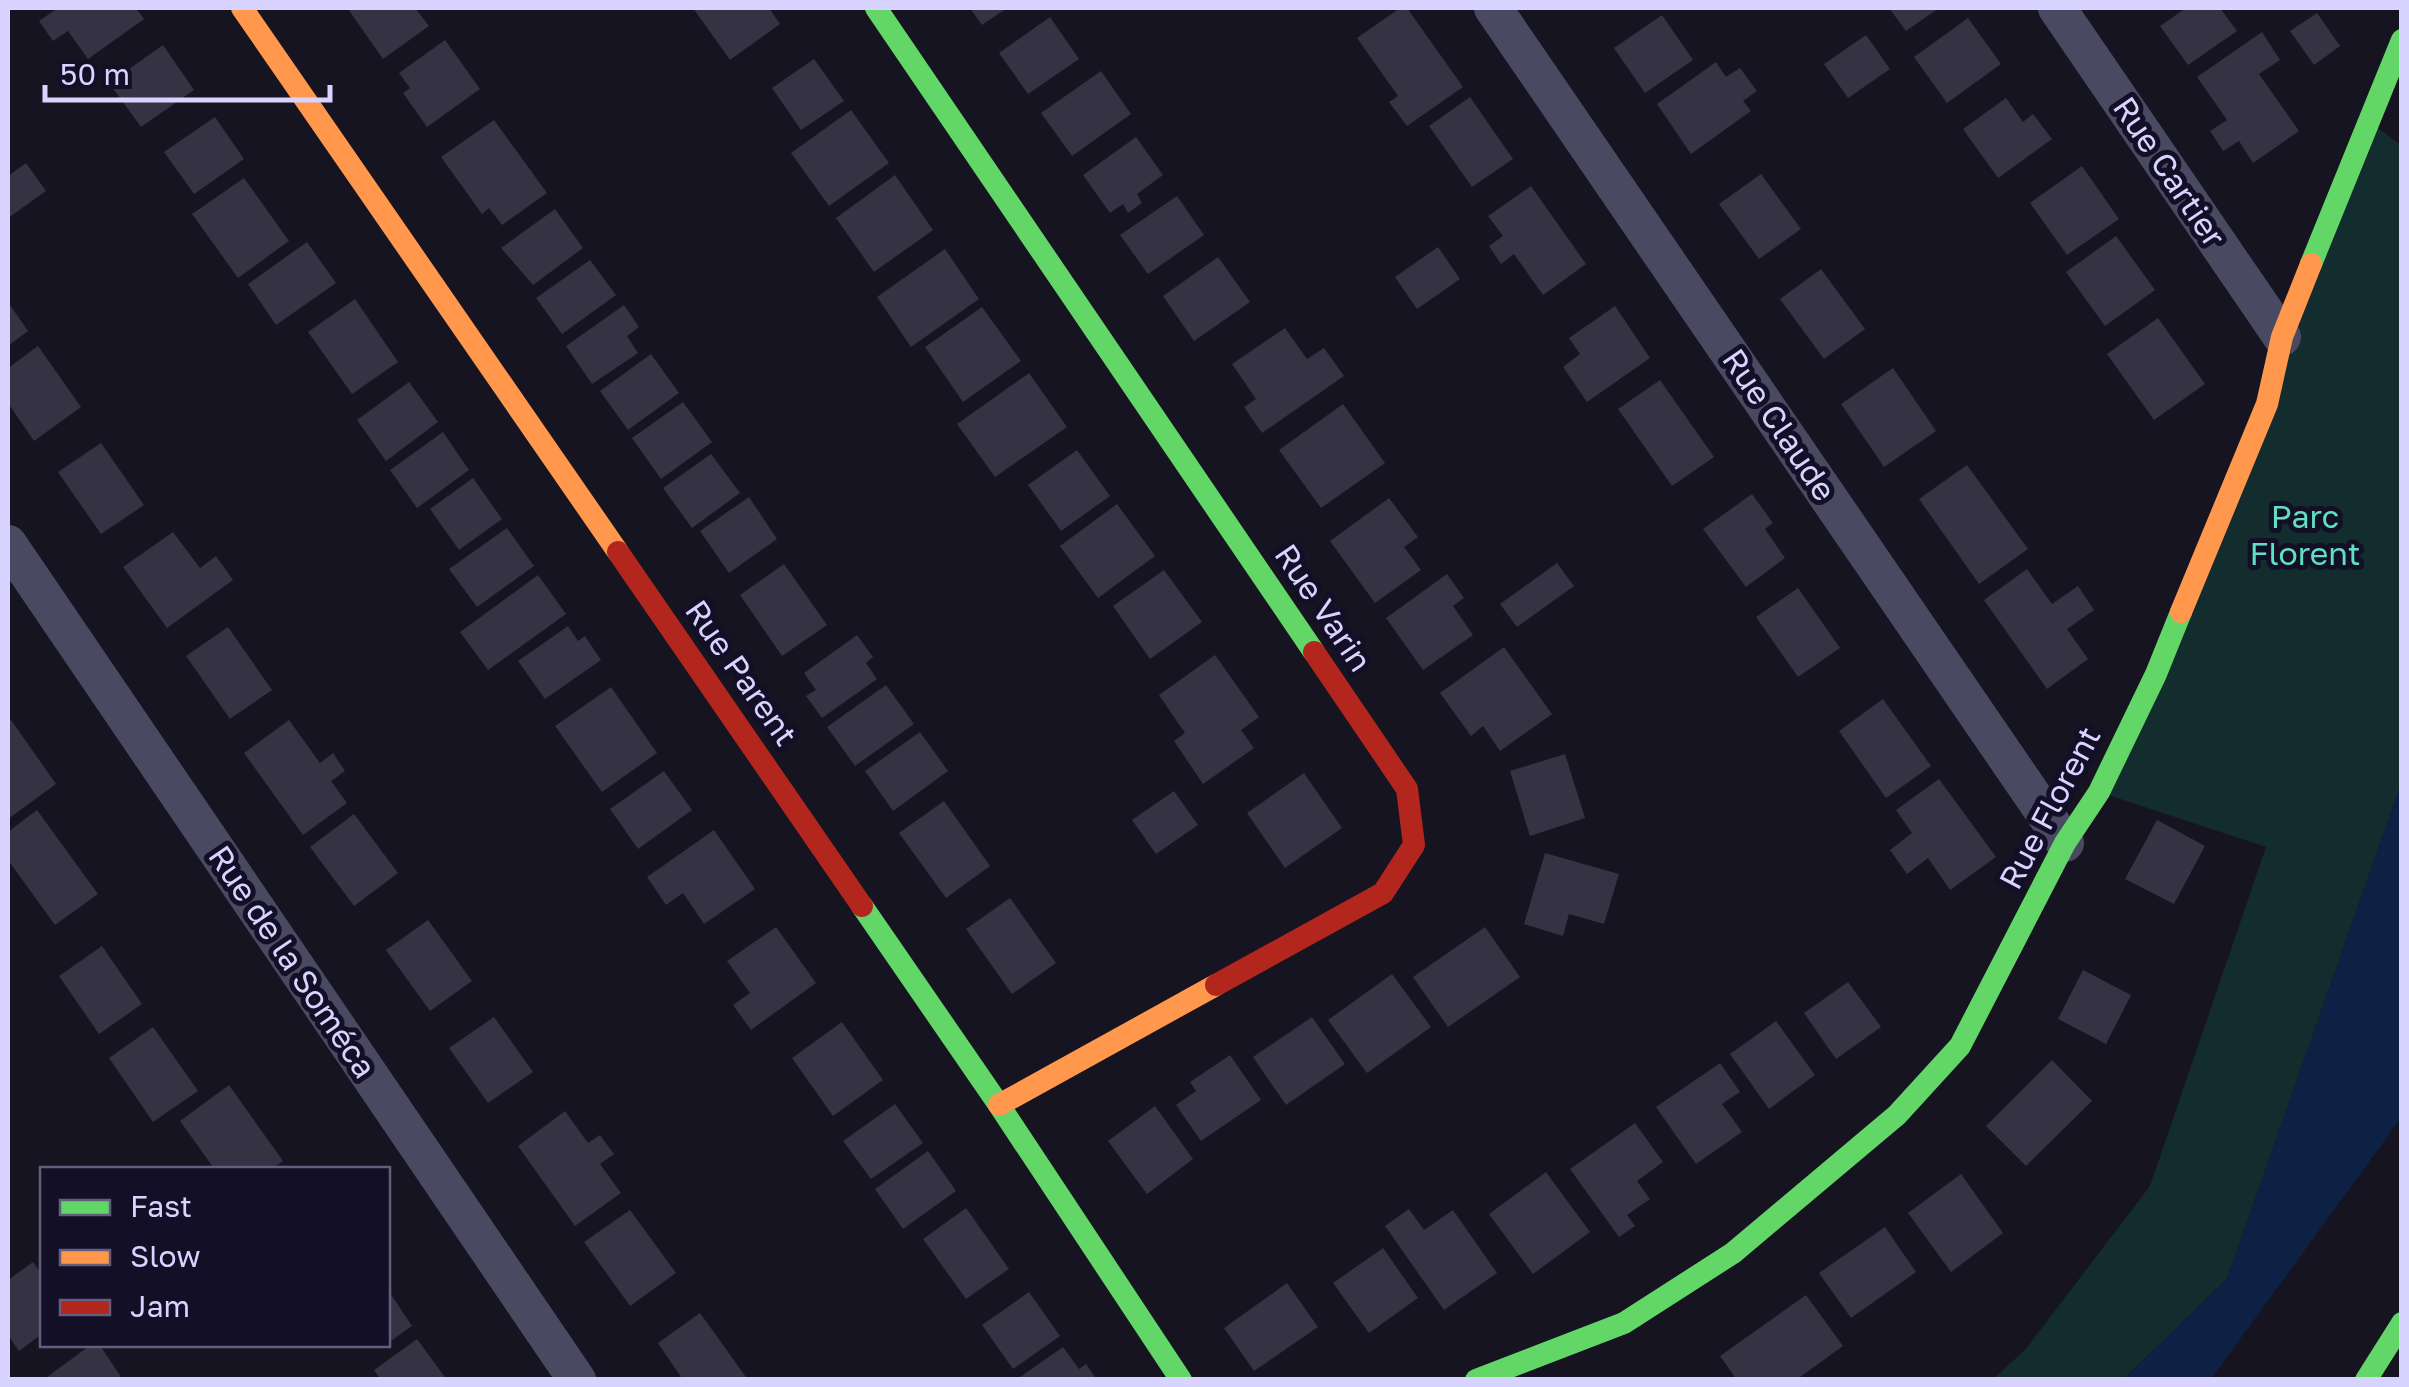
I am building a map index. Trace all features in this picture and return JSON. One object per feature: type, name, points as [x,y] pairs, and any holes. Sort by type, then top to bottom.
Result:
[{"type":"street","name":"Rue Parent","points":[[242,8],[999,1105],[1181,1380]]},
{"type":"street","name":"Rue Varin","points":[[876,8],[1407,789],[1414,845],[1382,892],[999,1105]]},
{"type":"street","name":"Rue Claude","points":[[1493,8],[2066,843]]},
{"type":"street","name":"Rue Cartier","points":[[2057,8],[2282,338]]},
{"type":"street","name":"Rue Florent","points":[[1476,1380],[1624,1323],[1733,1253],[1897,1114],[1960,1046],[2066,843],[2099,792],[2156,674],[2267,404],[2282,338],[2402,40]]},
{"type":"street","name":"Rue de la Soméca","points":[[8,544],[577,1380]]},
{"type":"street","points":[[2366,1380],[2402,1323]]},
{"type":"green space","name":"Parc Florent","points":[[2368,121],[2402,146],[2401,784],[2227,1279],[2124,1379],[1992,1380],[2025,1350],[2150,1186],[2266,847],[2099,792]]},
{"type":"water","points":[[2401,784],[2401,1118],[2211,1379],[2124,1379],[2227,1279]]},
{"type":"building","points":[[58,8],[136,8],[144,19],[88,59],[68,31],[53,41],[39,21]]},
{"type":"building","points":[[350,8],[415,8],[429,26],[383,59]]},
{"type":"building","points":[[693,8],[769,8],[780,24],[730,60]]},
{"type":"building","points":[[970,8],[1007,8],[982,25]]},
{"type":"building","points":[[1400,8],[1407,8],[1463,87],[1407,126],[1389,102],[1398,96],[1357,38]]},
{"type":"building","points":[[1889,8],[1939,8],[1906,31]]},
{"type":"building","points":[[2186,8],[2220,8],[2237,31],[2188,65],[2160,26]]},
{"type":"building","points":[[2317,13],[2340,46],[2314,65],[2290,31]]},
{"type":"building","points":[[1662,15],[1693,60],[1645,93],[1614,48]]},
{"type":"building","points":[[1050,17],[1079,59],[1028,94],[999,53]]},
{"type":"building","points":[[1968,18],[2001,64],[1947,103],[1914,57]]},
{"type":"building","points":[[2262,32],[2280,60],[2259,74],[2299,131],[2253,163],[2239,141],[2223,151],[2210,131],[2227,120],[2197,77]]},
{"type":"building","points":[[1866,35],[1890,69],[1848,98],[1824,64]]},
{"type":"building","points":[[445,40],[480,89],[427,127],[403,93],[410,88],[399,73]]},
{"type":"building","points":[[163,45],[194,90],[141,127],[109,83]]},
{"type":"building","points":[[814,59],[844,101],[801,130],[772,88]]},
{"type":"building","points":[[1716,62],[1726,77],[1740,68],[1757,91],[1743,101],[1751,111],[1691,154],[1657,104]]},
{"type":"building","points":[[1101,71],[1131,114],[1072,156],[1041,113]]},
{"type":"building","points":[[1470,97],[1513,159],[1472,187],[1429,126]]},
{"type":"building","points":[[2006,98],[2023,122],[2033,114],[2052,139],[1998,178],[1963,129]]},
{"type":"building","points":[[851,110],[889,163],[829,206],[791,153]]},
{"type":"building","points":[[215,117],[244,159],[194,194],[164,152]]},
{"type":"building","points":[[494,120],[547,193],[502,225],[489,208],[482,214],[441,157]]},
{"type":"building","points":[[1136,137],[1163,175],[1137,194],[1142,203],[1128,213],[1123,204],[1110,213],[1083,175]]},
{"type":"building","points":[[26,163],[46,191],[8,218],[8,176]]},
{"type":"building","points":[[2082,166],[2119,219],[2067,255],[2030,203]]},
{"type":"building","points":[[1761,174],[1801,229],[1759,259],[1719,204]]},
{"type":"building","points":[[895,175],[933,230],[874,272],[836,218]]},
{"type":"building","points":[[244,178],[289,241],[238,278],[192,214]]},
{"type":"building","points":[[1531,186],[1586,264],[1543,295],[1514,254],[1501,264],[1489,246],[1503,236],[1488,216]]},
{"type":"building","points":[[1177,196],[1204,235],[1148,274],[1120,235]]},
{"type":"building","points":[[555,209],[583,248],[533,285],[501,248]]},
{"type":"building","points":[[2116,236],[2155,290],[2105,326],[2066,272]]},
{"type":"building","points":[[307,242],[336,283],[276,325],[248,284]]},
{"type":"building","points":[[1438,247],[1460,279],[1417,309],[1395,277]]},
{"type":"building","points":[[945,249],[979,299],[911,347],[877,297]]},
{"type":"building","points":[[1218,257],[1250,302],[1194,341],[1163,296]]},
{"type":"building","points":[[590,260],[616,295],[562,334],[536,298]]},
{"type":"building","points":[[1821,269],[1865,329],[1824,359],[1780,299]]},
{"type":"building","points":[[355,299],[398,362],[352,394],[308,332]]},
{"type":"building","points":[[8,302],[28,331],[8,346]]},
{"type":"building","points":[[624,305],[639,327],[627,336],[638,353],[592,384],[566,346]]},
{"type":"building","points":[[1615,306],[1650,358],[1587,402],[1563,367],[1580,354],[1569,338]]},
{"type":"building","points":[[982,307],[1021,361],[963,402],[925,347]]},
{"type":"building","points":[[2158,318],[2205,384],[2154,420],[2107,354]]},
{"type":"building","points":[[1285,328],[1307,359],[1324,348],[1344,376],[1262,433],[1244,407],[1256,399],[1232,364]]},
{"type":"building","points":[[38,346],[81,407],[34,441],[8,403],[8,368]]},
{"type":"building","points":[[651,354],[679,393],[628,430],[600,391]]},
{"type":"building","points":[[1893,368],[1936,431],[1884,467],[1841,404]]},
{"type":"building","points":[[1029,373],[1067,427],[995,477],[957,424]]},
{"type":"building","points":[[1660,380],[1714,457],[1672,486],[1618,409]]},
{"type":"building","points":[[409,382],[438,422],[386,461],[357,420]]},
{"type":"building","points":[[683,402],[712,442],[661,479],[632,438]]},
{"type":"building","points":[[1343,404],[1385,463],[1321,508],[1279,450]]},
{"type":"building","points":[[443,432],[469,470],[417,508],[390,470]]},
{"type":"building","points":[[101,443],[144,505],[101,534],[58,472]]},
{"type":"building","points":[[1077,450],[1110,496],[1061,531],[1028,485]]},
{"type":"building","points":[[711,454],[740,493],[692,528],[663,488]]},
{"type":"building","points":[[1967,465],[2028,549],[1979,584],[1919,499]]},
{"type":"building","points":[[473,478],[502,519],[459,550],[430,509]]},
{"type":"building","points":[[1752,494],[1773,523],[1765,529],[1785,558],[1746,587],[1703,529]]},
{"type":"building","points":[[749,497],[777,539],[729,573],[700,531]]},
{"type":"building","points":[[1389,498],[1418,537],[1404,547],[1421,570],[1375,603],[1330,541]]},
{"type":"building","points":[[1117,504],[1155,556],[1098,598],[1060,546]]},
{"type":"building","points":[[507,528],[534,566],[477,607],[449,569]]},
{"type":"building","points":[[173,532],[200,568],[216,556],[233,580],[167,628],[123,567]]},
{"type":"building","points":[[1557,563],[1574,586],[1517,627],[1500,604]]},
{"type":"building","points":[[784,564],[827,625],[782,656],[740,595]]},
{"type":"building","points":[[2027,569],[2052,604],[2078,586],[2094,610],[2067,629],[2088,659],[2047,689],[1984,600]]},
{"type":"building","points":[[1164,570],[1202,622],[1150,659],[1113,606]]},
{"type":"building","points":[[1447,574],[1464,598],[1453,606],[1473,635],[1423,670],[1386,618]]},
{"type":"building","points":[[538,575],[566,614],[488,670],[460,632]]},
{"type":"building","points":[[1798,588],[1840,648],[1798,677],[1756,617]]},
{"type":"building","points":[[568,626],[578,641],[585,636],[601,660],[545,699],[518,661]]},
{"type":"building","points":[[228,627],[272,690],[230,719],[186,656]]},
{"type":"building","points":[[857,635],[873,657],[866,663],[877,679],[822,718],[806,696],[816,690],[804,673]]},
{"type":"building","points":[[1504,647],[1552,714],[1500,751],[1483,726],[1471,736],[1440,693]]},
{"type":"building","points":[[1215,655],[1259,717],[1241,730],[1254,748],[1203,784],[1174,741],[1185,733],[1159,695]]},
{"type":"building","points":[[886,685],[914,724],[855,766],[827,727]]},
{"type":"building","points":[[611,687],[657,753],[602,792],[555,726]]},
{"type":"building","points":[[1883,699],[1931,766],[1886,798],[1839,731]]},
{"type":"building","points":[[11,720],[56,784],[8,819],[8,723]]},
{"type":"building","points":[[289,720],[320,763],[333,753],[345,771],[331,781],[347,803],[303,835],[244,753]]},
{"type":"building","points":[[920,732],[948,771],[893,811],[865,771]]},
{"type":"building","points":[[1565,754],[1585,818],[1530,836],[1510,771]]},
{"type":"building","points":[[664,771],[692,810],[638,849],[610,809]]},
{"type":"building","points":[[1304,773],[1342,828],[1285,868],[1247,813]]},
{"type":"building","points":[[1939,779],[1996,857],[1950,890],[1928,858],[1907,874],[1890,850],[1912,833],[1896,810]]},
{"type":"building","points":[[1174,791],[1198,825],[1156,854],[1132,820]]},
{"type":"building","points":[[944,801],[990,866],[946,898],[899,833]]},
{"type":"building","points":[[37,810],[98,894],[55,925],[8,860],[8,832]]},
{"type":"building","points":[[354,814],[398,873],[354,906],[310,847]]},
{"type":"building","points":[[2157,820],[2205,846],[2174,904],[2125,879]]},
{"type":"building","points":[[714,830],[755,889],[704,924],[683,893],[666,905],[647,877]]},
{"type":"building","points":[[1545,853],[1619,874],[1604,924],[1569,914],[1563,936],[1524,924]]},
{"type":"building","points":[[1010,898],[1056,963],[1012,994],[966,929]]},
{"type":"building","points":[[428,920],[472,981],[430,1011],[386,950]]},
{"type":"building","points":[[776,927],[816,983],[751,1030],[733,1005],[750,993],[727,961]]},
{"type":"building","points":[[1485,927],[1520,977],[1448,1027],[1413,977]]},
{"type":"building","points":[[102,946],[142,1004],[99,1034],[59,976]]},
{"type":"building","points":[[2083,970],[2131,995],[2106,1044],[2058,1019]]},
{"type":"building","points":[[1392,974],[1431,1027],[1367,1073],[1328,1020]]},
{"type":"building","points":[[1848,982],[1881,1027],[1836,1059],[1804,1013]]},
{"type":"building","points":[[494,1017],[533,1072],[488,1103],[449,1048]]},
{"type":"building","points":[[1312,1017],[1345,1064],[1286,1105],[1253,1057]]},
{"type":"building","points":[[1776,1021],[1815,1075],[1769,1109],[1730,1054]]},
{"type":"building","points":[[842,1022],[883,1080],[833,1116],[792,1058]]},
{"type":"building","points":[[153,1027],[198,1091],[153,1122],[109,1058]]},
{"type":"building","points":[[1230,1055],[1261,1100],[1201,1141],[1176,1105],[1196,1091],[1190,1082]]},
{"type":"building","points":[[2052,1060],[2092,1101],[2026,1166],[1986,1126]]},
{"type":"building","points":[[1720,1063],[1740,1092],[1722,1104],[1742,1132],[1696,1164],[1656,1107]]},
{"type":"building","points":[[229,1085],[283,1161],[275,1167],[213,1167],[180,1121]]},
{"type":"building","points":[[895,1104],[923,1143],[871,1179],[843,1141]]},
{"type":"building","points":[[1155,1106],[1193,1159],[1147,1194],[1108,1141]]},
{"type":"building","points":[[565,1111],[588,1143],[600,1135],[614,1154],[600,1164],[621,1193],[575,1226],[518,1146]]},
{"type":"building","points":[[1635,1123],[1663,1162],[1637,1181],[1650,1199],[1627,1215],[1635,1226],[1619,1237],[1570,1169]]},
{"type":"building","points":[[928,1151],[956,1191],[903,1229],[875,1189]]},
{"type":"building","points":[[1546,1172],[1590,1232],[1533,1274],[1489,1214]]},
{"type":"building","points":[[1961,1174],[2003,1233],[1951,1272],[1908,1213]]},
{"type":"building","points":[[966,1208],[1009,1269],[966,1299],[923,1239]]},
{"type":"building","points":[[1409,1209],[1424,1230],[1453,1210],[1497,1273],[1444,1310],[1385,1226]]},
{"type":"building","points":[[630,1210],[676,1273],[630,1306],[584,1242]]},
{"type":"building","points":[[1885,1227],[1916,1272],[1851,1318],[1819,1273]]},
{"type":"building","points":[[1383,1248],[1418,1298],[1369,1333],[1333,1283]]},
{"type":"building","points":[[33,1262],[40,1272],[40,1335],[19,1351],[8,1335],[8,1280]]},
{"type":"building","points":[[1287,1283],[1318,1327],[1254,1371],[1224,1328]]},
{"type":"building","points":[[1029,1292],[1060,1336],[1013,1369],[982,1325]]},
{"type":"building","points":[[390,1293],[412,1326],[390,1342]]},
{"type":"building","points":[[1806,1295],[1843,1346],[1796,1380],[1737,1380],[1720,1356]]},
{"type":"building","points":[[700,1313],[746,1377],[743,1380],[683,1380],[658,1343]]},
{"type":"building","points":[[417,1339],[447,1380],[381,1380],[374,1370]]},
{"type":"building","points":[[88,1347],[101,1347],[123,1380],[43,1380]]},
{"type":"building","points":[[1063,1347],[1079,1369],[1086,1364],[1097,1380],[1022,1380],[1020,1377]]},
{"type":"traffic: fast","points":[[876,8],[1314,652]]},
{"type":"traffic: fast","points":[[2311,264],[2402,40]]},
{"type":"traffic: fast","points":[[1476,1380],[1624,1323],[1733,1253],[1897,1115],[1960,1046],[2065,843],[2099,792],[2181,612]]},
{"type":"traffic: fast","points":[[862,906],[1181,1380]]},
{"type":"traffic: fast","points":[[2366,1380],[2402,1323]]},
{"type":"traffic: slow","points":[[242,8],[618,552]]},
{"type":"traffic: slow","points":[[2181,612],[2267,404],[2282,337],[2311,264]]},
{"type":"traffic: slow","points":[[999,1105],[1216,985]]},
{"type":"traffic: jam","points":[[618,552],[862,906]]},
{"type":"traffic: jam","points":[[1216,985],[1383,893],[1414,845],[1407,789],[1314,652]]}]
